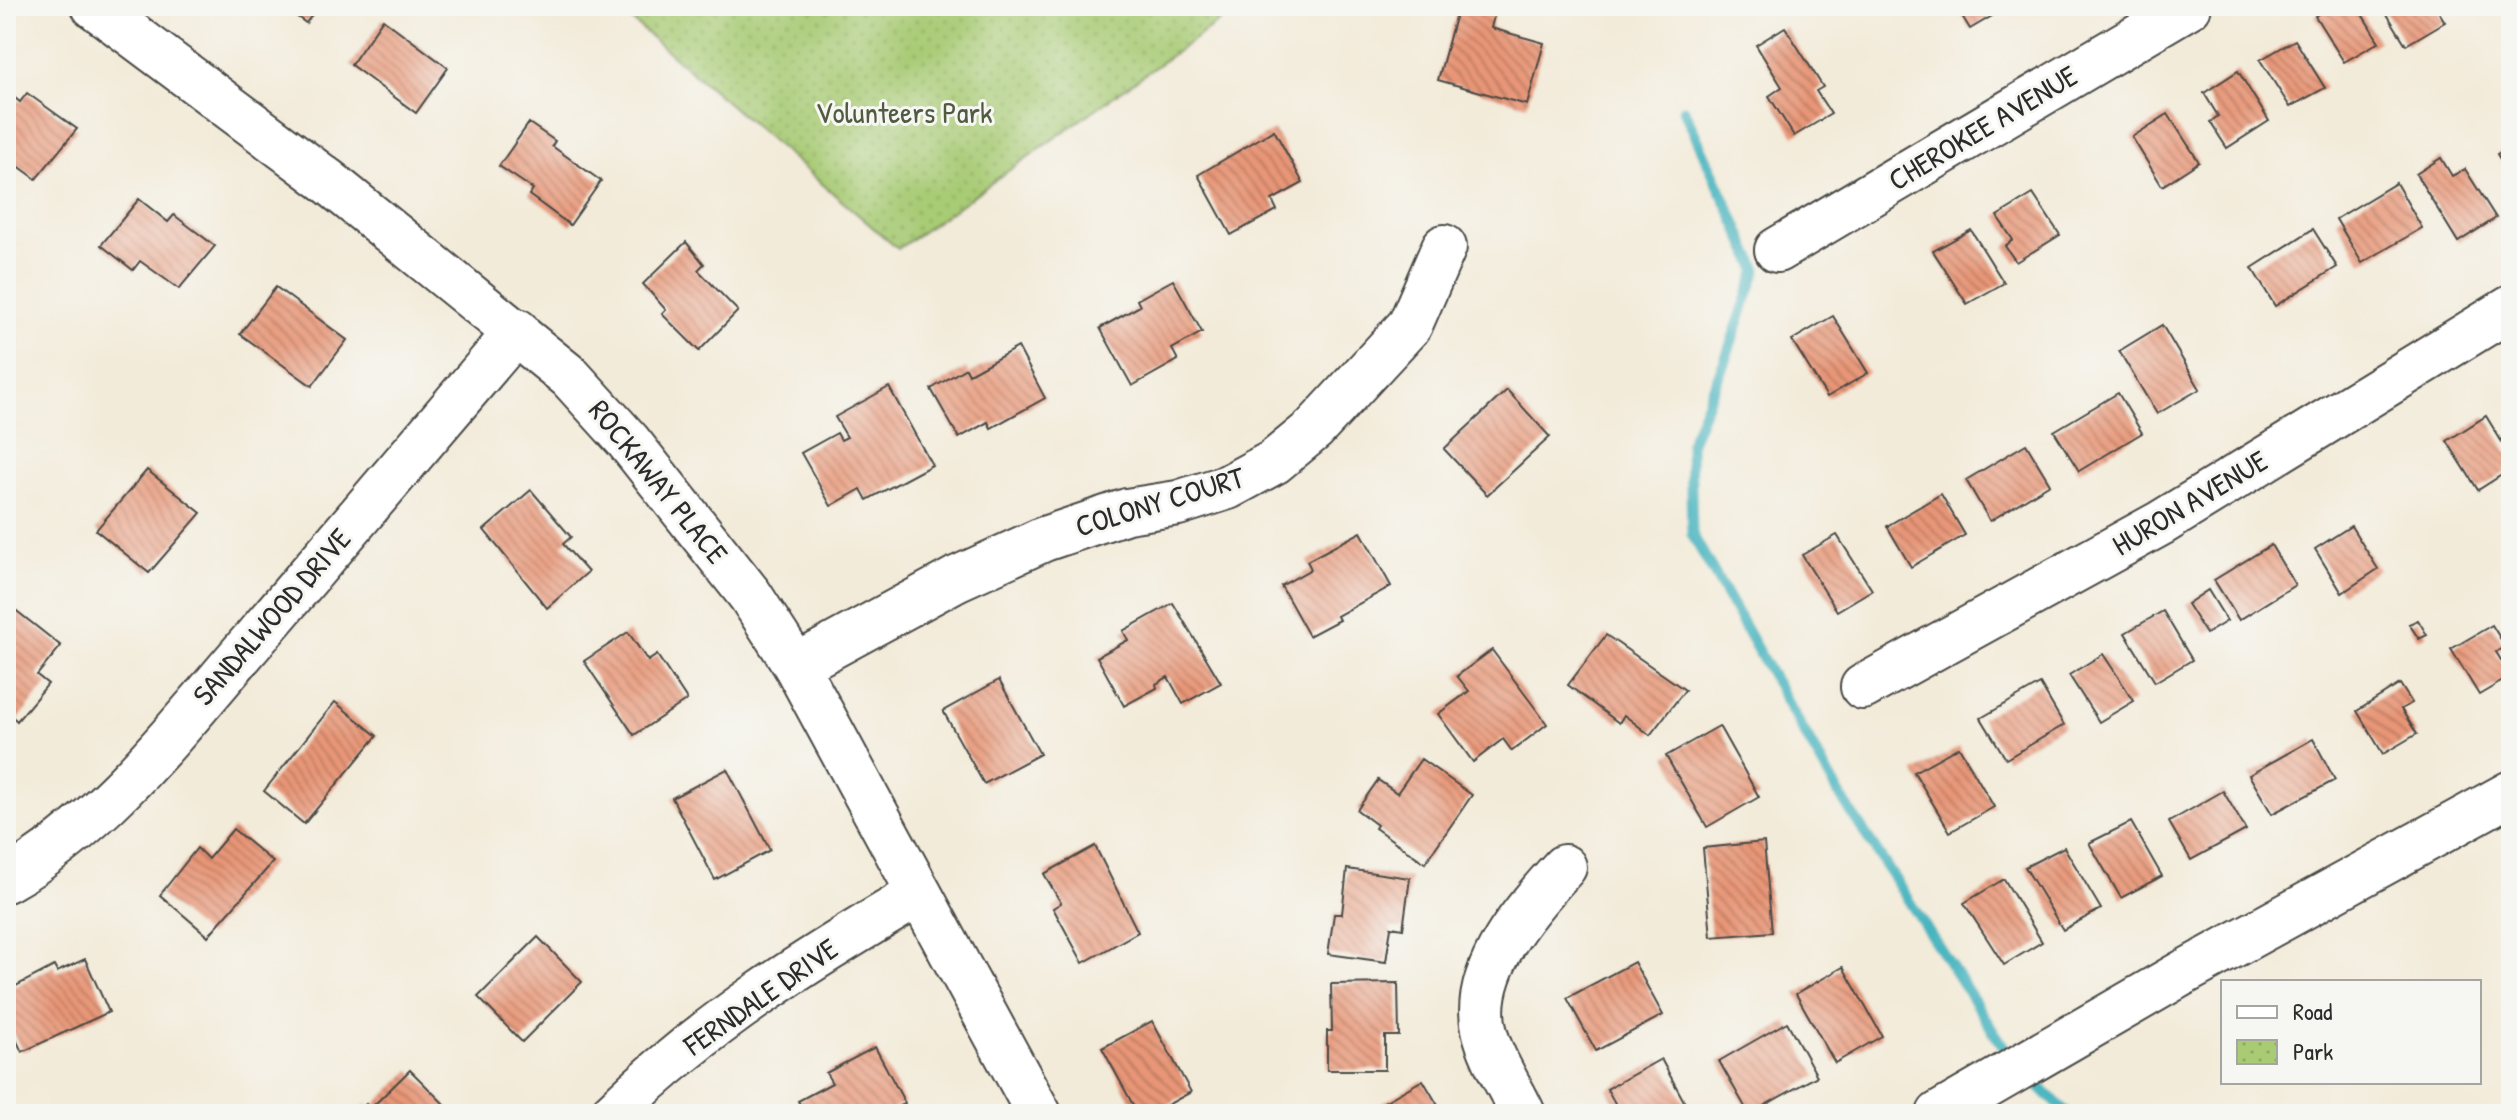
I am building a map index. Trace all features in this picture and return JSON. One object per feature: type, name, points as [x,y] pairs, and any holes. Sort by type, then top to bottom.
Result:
[{"type":"street","name":"ROCKAWAY PLACE","points":[[94,6],[328,181],[517,331],[570,377],[628,441],[750,595],[796,666],[1039,1114]]},
{"type":"street","name":"CHEROKEE AVENUE","points":[[1777,250],[2189,6]]},
{"type":"street","name":"COLONY COURT","points":[[796,666],[956,579],[1044,539],[1127,511],[1178,503],[1228,487],[1274,462],[1314,429],[1410,325],[1444,247]]},
{"type":"street","name":"HURON AVENUE","points":[[1863,687],[2161,523],[2511,308]]},
{"type":"street","name":"SANDALWOOD DRIVE","points":[[6,880],[44,858],[96,815],[179,727],[517,331]]},
{"type":"street","points":[[1944,1112],[2181,974],[2511,793]]},
{"type":"street","points":[[1523,1114],[1484,1030],[1483,1004],[1488,978],[1511,933],[1564,867]]},
{"type":"street","name":"FERNDALE DRIVE","points":[[612,1114],[718,1021],[789,971],[919,894]]},
{"type":"green space","name":"Volunteers Park","points":[[615,6],[1241,6],[898,249]]},
{"type":"building","points":[[282,6],[318,6],[306,23]]},
{"type":"building","points":[[1458,6],[1495,12],[1491,28],[1544,43],[1527,105],[1438,80]]},
{"type":"building","points":[[1956,6],[2009,6],[1970,29]]},
{"type":"building","points":[[2331,6],[2357,6],[2379,42],[2344,62],[2315,16]]},
{"type":"building","points":[[2382,6],[2435,6],[2445,22],[2406,45]]},
{"type":"building","points":[[383,19],[448,68],[416,113],[351,65]]},
{"type":"building","points":[[1785,27],[1823,87],[1816,91],[1831,114],[1794,136],[1769,96],[1782,87],[1756,45]]},
{"type":"building","points":[[2295,40],[2325,88],[2290,107],[2260,60]]},
{"type":"building","points":[[2238,71],[2269,121],[2227,148],[2210,122],[2218,116],[2204,93]]},
{"type":"building","points":[[6,91],[20,102],[27,93],[77,129],[36,179],[6,157]]},
{"type":"building","points":[[2168,114],[2199,162],[2162,186],[2132,137]]},
{"type":"building","points":[[529,123],[555,141],[552,146],[601,181],[570,225],[529,195],[533,189],[499,166]]},
{"type":"building","points":[[1274,130],[1303,183],[1272,200],[1277,210],[1231,235],[1198,175]]},
{"type":"building","points":[[2511,146],[2511,177],[2497,154]]},
{"type":"building","points":[[2441,158],[2452,176],[2465,169],[2496,218],[2458,242],[2416,174]]},
{"type":"building","points":[[2396,183],[2422,228],[2362,263],[2336,219]]},
{"type":"building","points":[[2033,194],[2060,235],[2016,262],[2005,246],[2013,240],[1997,216]]},
{"type":"building","points":[[139,199],[168,222],[174,215],[215,246],[179,289],[140,261],[133,270],[101,245]]},
{"type":"building","points":[[2313,229],[2337,267],[2275,306],[2252,268]]},
{"type":"building","points":[[1971,230],[2004,283],[1967,304],[1933,251]]},
{"type":"building","points":[[686,242],[704,264],[698,270],[738,311],[699,351],[662,314],[666,310],[643,284]]},
{"type":"building","points":[[1173,280],[1202,332],[1172,349],[1178,360],[1132,386],[1100,328],[1140,306],[1137,300]]},
{"type":"building","points":[[276,287],[347,340],[312,386],[240,334]]},
{"type":"building","points":[[1833,316],[1868,373],[1827,397],[1792,340]]},
{"type":"building","points":[[2162,325],[2200,389],[2157,414],[2119,351]]},
{"type":"building","points":[[1018,347],[1045,398],[991,428],[988,422],[959,438],[931,389],[966,368],[969,374]]},
{"type":"building","points":[[889,387],[932,465],[867,500],[861,489],[831,506],[801,453],[837,433],[841,440],[847,437],[835,417]]},
{"type":"building","points":[[1507,390],[1550,437],[1487,495],[1444,449]]},
{"type":"building","points":[[2118,393],[2142,433],[2079,471],[2054,431]]},
{"type":"building","points":[[2486,416],[2511,457],[2511,469],[2478,490],[2447,441]]},
{"type":"building","points":[[2026,444],[2050,484],[1990,521],[1966,480]]},
{"type":"building","points":[[147,470],[201,513],[149,573],[96,530]]},
{"type":"building","points":[[531,490],[571,537],[563,544],[588,572],[547,608],[484,530]]},
{"type":"building","points":[[1941,494],[1965,535],[1911,567],[1887,526]]},
{"type":"building","points":[[2351,526],[2378,569],[2342,593],[2315,549]]},
{"type":"building","points":[[1361,532],[1391,586],[1337,616],[1339,620],[1309,636],[1281,586],[1311,569],[1307,561]]},
{"type":"building","points":[[1837,535],[1872,590],[1837,611],[1802,555]]},
{"type":"building","points":[[2271,545],[2295,585],[2239,620],[2214,580]]},
{"type":"building","points":[[2208,590],[2227,621],[2206,634],[2187,604]]},
{"type":"building","points":[[1173,603],[1221,683],[1183,704],[1168,677],[1156,684],[1157,688],[1124,706],[1097,657],[1128,640],[1123,631]]},
{"type":"building","points":[[13,608],[61,646],[37,675],[48,684],[17,721],[6,711],[6,616]]},
{"type":"building","points":[[2163,611],[2192,660],[2155,682],[2125,633]]},
{"type":"building","points":[[2418,620],[2427,635],[2419,639],[2409,624]]},
{"type":"building","points":[[2492,625],[2505,646],[2496,652],[2511,676],[2479,695],[2451,649]]},
{"type":"building","points":[[628,632],[648,661],[657,655],[687,700],[634,735],[584,661]]},
{"type":"building","points":[[1606,635],[1685,690],[1650,735],[1624,715],[1619,723],[1568,685]]},
{"type":"building","points":[[1492,650],[1547,724],[1512,751],[1503,739],[1473,762],[1438,714],[1469,691],[1457,676]]},
{"type":"building","points":[[2103,654],[2134,701],[2099,722],[2069,675]]},
{"type":"building","points":[[999,680],[1040,754],[984,784],[943,711]]},
{"type":"building","points":[[2040,684],[2064,725],[2006,759],[1981,718]]},
{"type":"building","points":[[2400,684],[2412,703],[2401,709],[2417,734],[2383,754],[2357,711]]},
{"type":"building","points":[[335,702],[377,736],[304,824],[264,791]]},
{"type":"building","points":[[1719,726],[1759,797],[1707,827],[1666,756]]},
{"type":"building","points":[[2313,739],[2335,780],[2272,814],[2249,775]]},
{"type":"building","points":[[1959,747],[1994,807],[1950,832],[1914,772]]},
{"type":"building","points":[[1421,759],[1472,795],[1425,863],[1375,828],[1377,825],[1357,810],[1378,780],[1397,793]]},
{"type":"building","points":[[727,769],[770,850],[715,880],[672,798]]},
{"type":"building","points":[[2223,791],[2246,830],[2191,860],[2169,822]]},
{"type":"building","points":[[2131,822],[2162,876],[2121,898],[2089,843]]},
{"type":"building","points":[[233,829],[273,862],[208,936],[160,895],[197,848],[208,859]]},
{"type":"building","points":[[1764,842],[1772,932],[1711,937],[1703,848]]},
{"type":"building","points":[[1095,846],[1138,932],[1083,963],[1053,908],[1061,903],[1044,874]]},
{"type":"building","points":[[2064,847],[2101,909],[2063,930],[2025,867]]},
{"type":"building","points":[[1347,869],[1410,878],[1403,929],[1391,927],[1386,962],[1328,954],[1334,914],[1342,914]]},
{"type":"building","points":[[2004,879],[2042,942],[2004,965],[1964,903]]},
{"type":"building","points":[[538,937],[582,982],[522,1042],[478,997]]},
{"type":"building","points":[[85,959],[109,1012],[22,1052],[6,1018],[6,991],[54,966],[57,972]]},
{"type":"building","points":[[1634,962],[1663,1015],[1596,1051],[1567,998]]},
{"type":"building","points":[[1843,967],[1882,1036],[1835,1063],[1796,994]]},
{"type":"building","points":[[1398,983],[1399,1036],[1385,1036],[1385,1070],[1327,1070],[1327,1031],[1332,1031],[1331,984]]},
{"type":"building","points":[[1152,1021],[1191,1092],[1151,1114],[1138,1114],[1102,1048]]},
{"type":"building","points":[[1787,1022],[1817,1076],[1749,1114],[1719,1061]]},
{"type":"building","points":[[875,1047],[905,1103],[885,1114],[805,1114],[798,1101],[832,1083],[826,1073]]},
{"type":"building","points":[[1661,1059],[1691,1114],[1621,1114],[1607,1089]]},
{"type":"building","points":[[410,1070],[450,1110],[446,1114],[356,1114],[366,1104],[370,1109]]},
{"type":"building","points":[[1423,1080],[1443,1114],[1372,1114],[1370,1110]]},
{"type":"waterway","points":[[1684,110],[1757,270],[1724,363],[1690,444],[1692,534],[1838,792],[2013,1061]]},
{"type":"waterway","points":[[2025,1073],[2068,1114]]}]
